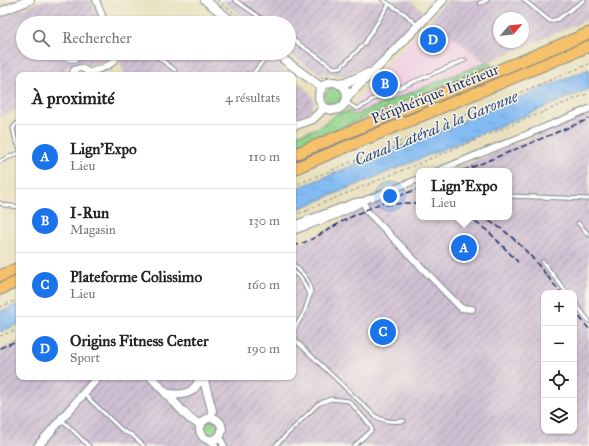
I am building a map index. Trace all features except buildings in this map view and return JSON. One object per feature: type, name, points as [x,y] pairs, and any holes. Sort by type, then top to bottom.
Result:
[{"type":"highway","points":[[296,154],[589,33]]},
{"type":"highway","name":"Périphérique Intérieur","points":[[296,168],[589,46]]},
{"type":"highway","points":[[0,276],[16,269]]},
{"type":"highway","points":[[0,289],[16,282]]},
{"type":"street","points":[[0,12],[30,0]]},
{"type":"street","points":[[96,0],[102,16]]},
{"type":"street","points":[[205,0],[225,16]]},
{"type":"street","points":[[375,70],[345,83],[338,81],[328,83],[321,87],[318,98],[320,103],[324,108],[334,111],[338,110],[353,90],[375,70],[419,26],[443,0]]},
{"type":"street","points":[[92,72],[112,63],[115,60]]},
{"type":"street","points":[[284,60],[321,87]]},
{"type":"street","points":[[76,71],[84,68],[87,72]]},
{"type":"street","points":[[338,81],[346,91],[346,100]]},
{"type":"street","points":[[296,125],[313,119],[324,108]]},
{"type":"street","points":[[445,168],[589,110]]},
{"type":"street","points":[[296,230],[416,179]]},
{"type":"street","points":[[296,225],[355,202],[363,201]]},
{"type":"street","points":[[363,201],[367,211],[461,308],[472,309]]},
{"type":"street","points":[[38,446],[95,380]]},
{"type":"street","points":[[154,380],[189,418],[201,425]]},
{"type":"street","points":[[166,393],[181,395],[191,392],[199,383],[200,380]]},
{"type":"street","points":[[204,380],[212,410],[211,418]]},
{"type":"street","points":[[221,435],[213,443],[201,434],[201,425],[205,420],[211,418],[218,420],[223,428],[221,440],[224,446]]},
{"type":"lane","points":[[235,0],[258,16]]},
{"type":"lane","points":[[383,0],[405,14],[419,26]]},
{"type":"lane","points":[[480,3],[487,0]]},
{"type":"lane","points":[[524,0],[550,21],[558,19],[584,0]]},
{"type":"lane","points":[[574,0],[578,4]]},
{"type":"lane","points":[[296,42],[334,68],[341,67],[364,44],[389,4]]},
{"type":"lane","points":[[76,60],[76,71],[71,61],[76,60]]},
{"type":"lane","points":[[161,60],[175,70]]},
{"type":"lane","points":[[254,72],[263,60]]},
{"type":"lane","points":[[346,100],[357,109],[367,104],[371,100],[465,60]]},
{"type":"lane","points":[[16,124],[13,128],[16,140]]},
{"type":"lane","points":[[0,161],[16,154]]},
{"type":"lane","points":[[512,196],[589,199]]},
{"type":"lane","points":[[0,203],[16,207]]},
{"type":"lane","points":[[578,223],[589,235]]},
{"type":"lane","points":[[543,262],[565,290]]},
{"type":"lane","points":[[296,267],[305,276],[309,283],[311,292],[310,298],[296,326]]},
{"type":"lane","points":[[296,274],[306,285],[310,298]]},
{"type":"lane","points":[[577,306],[589,321]]},
{"type":"lane","points":[[296,341],[375,416],[381,420],[389,422],[404,421]]},
{"type":"lane","points":[[83,394],[124,432],[132,435],[144,446]]},
{"type":"lane","points":[[275,446],[318,404],[331,399],[349,401],[371,426],[372,430],[354,446]]},
{"type":"lane","points":[[62,419],[89,446]]},
{"type":"path","points":[[217,0],[238,16]]},
{"type":"path","points":[[296,185],[589,64]]},
{"type":"path","points":[[320,77],[338,81]]},
{"type":"path","points":[[296,214],[307,211],[311,208],[589,94]]},
{"type":"path","points":[[305,216],[307,211]]},
{"type":"path","points":[[0,307],[16,300]]},
{"type":"path","points":[[0,336],[16,329]]},
{"type":"shaded area","points":[[44,0],[90,0],[97,16],[16,16],[16,60],[107,60],[92,65],[81,62],[66,67],[68,72],[16,72],[16,110],[0,117],[0,18]]},
{"type":"shaded area","points":[[221,0],[410,0],[423,11],[378,59],[345,76],[320,73],[296,58],[296,16],[241,16]]},
{"type":"shaded area","points":[[447,0],[589,0],[589,19],[529,45],[529,12],[493,12],[493,48],[521,48],[486,63],[431,19]]},
{"type":"shaded area","points":[[431,19],[486,63],[354,116],[349,111],[384,67]]},
{"type":"shaded area","points":[[120,60],[273,60],[287,72],[124,72]]},
{"type":"shaded area","points":[[296,80],[310,93],[314,100],[312,108],[296,118]]},
{"type":"shaded area","points":[[589,113],[589,446],[0,446],[0,349],[16,342],[16,380],[296,380],[296,243],[310,239],[370,205],[416,186],[416,220],[512,220],[512,168],[458,168]]},
{"type":"green space","points":[[489,61],[492,66],[296,146],[296,134],[320,127],[335,115],[350,111],[354,115]]},
{"type":"green space","points":[[330,88],[336,88],[341,93],[339,102],[336,104],[330,104],[325,99],[325,93]]},
{"type":"green space","points":[[212,421],[219,426],[220,429],[215,436],[212,437],[205,432],[204,429],[209,422]]},
{"type":"water","points":[[589,69],[589,89],[296,210],[296,189]]},
{"type":"water","points":[[16,305],[16,325],[0,332],[0,312]]},
{"type":"railway","points":[[470,168],[589,119]]},
{"type":"railway","points":[[296,245],[314,238],[345,220],[372,207],[416,190]]},
{"type":"railway","points":[[386,205],[416,203]]},
{"type":"railway","points":[[472,220],[489,232],[518,262]]},
{"type":"railway","points":[[487,220],[515,240],[559,290]]},
{"type":"railway","points":[[577,314],[589,329]]},
{"type":"railway","points":[[0,348],[16,341]]},
{"type":"place","name":"Origins Fitness Center","points":[[433,40]]},
{"type":"place","name":"I-Run","points":[[385,84]]},
{"type":"place","name":"Lign'Expo","points":[[464,248]]},
{"type":"place","name":"Plateforme Colissimo","points":[[383,332]]},
{"type":"water label","name":"Canal Latéral à la Garonne","points":[[436,128]]}]
